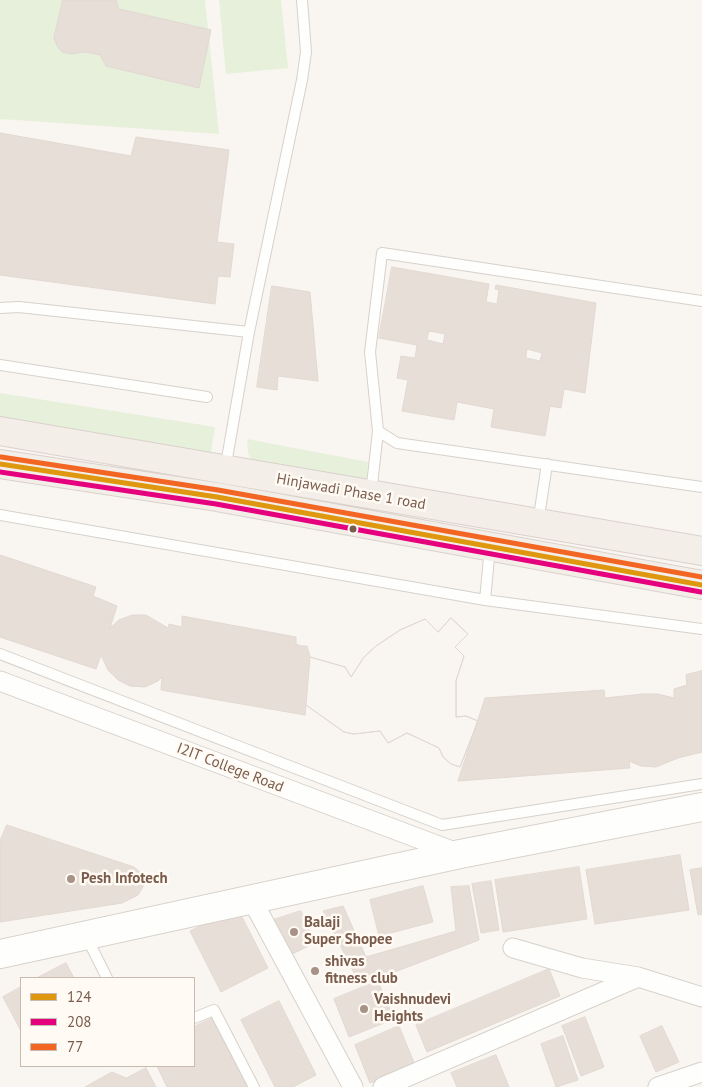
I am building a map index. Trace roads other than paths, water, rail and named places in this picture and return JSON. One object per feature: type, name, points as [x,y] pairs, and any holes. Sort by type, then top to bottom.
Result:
[{"type":"main road","name":"Hinjawadi Phase 1 road","points":[[0,431],[702,552]]},
{"type":"main road","name":"Hinjawadi Phase 1 road","points":[[0,464],[217,497],[702,585]]},
{"type":"street","name":"I2IT College Road","points":[[0,681],[460,854]]},
{"type":"street","points":[[0,954],[460,854],[702,807]]},
{"type":"street","points":[[252,900],[354,1087]]},
{"type":"street","points":[[513,948],[582,968],[638,977],[702,997]]},
{"type":"street","points":[[383,1087],[638,977]]},
{"type":"street","points":[[658,1087],[702,1072]]},
{"type":"lane","points":[[225,471],[249,332],[302,80],[306,52],[302,0]]},
{"type":"lane","points":[[370,495],[378,431],[370,352],[382,253],[702,301]]},
{"type":"lane","points":[[0,308],[19,307],[249,332]]},
{"type":"lane","points":[[0,365],[207,397]]},
{"type":"lane","points":[[378,431],[397,442],[702,486]]},
{"type":"lane","points":[[538,524],[547,464]]},
{"type":"lane","points":[[0,516],[485,600],[702,629]]},
{"type":"lane","points":[[485,600],[490,546]]},
{"type":"lane","points":[[0,654],[442,825],[702,784]]},
{"type":"lane","points":[[85,935],[106,977]]},
{"type":"lane","points":[[195,1018],[214,1010],[254,1087]]},
{"type":"place","name":"Pesh Infotech","points":[[71,879]]},
{"type":"place","name":"Balaji Super Shopee","points":[[294,932]]},
{"type":"place","name":"shivas fitness club","points":[[315,971]]},
{"type":"place","name":"Vaishnudevi Heights","points":[[364,1009]]}]
